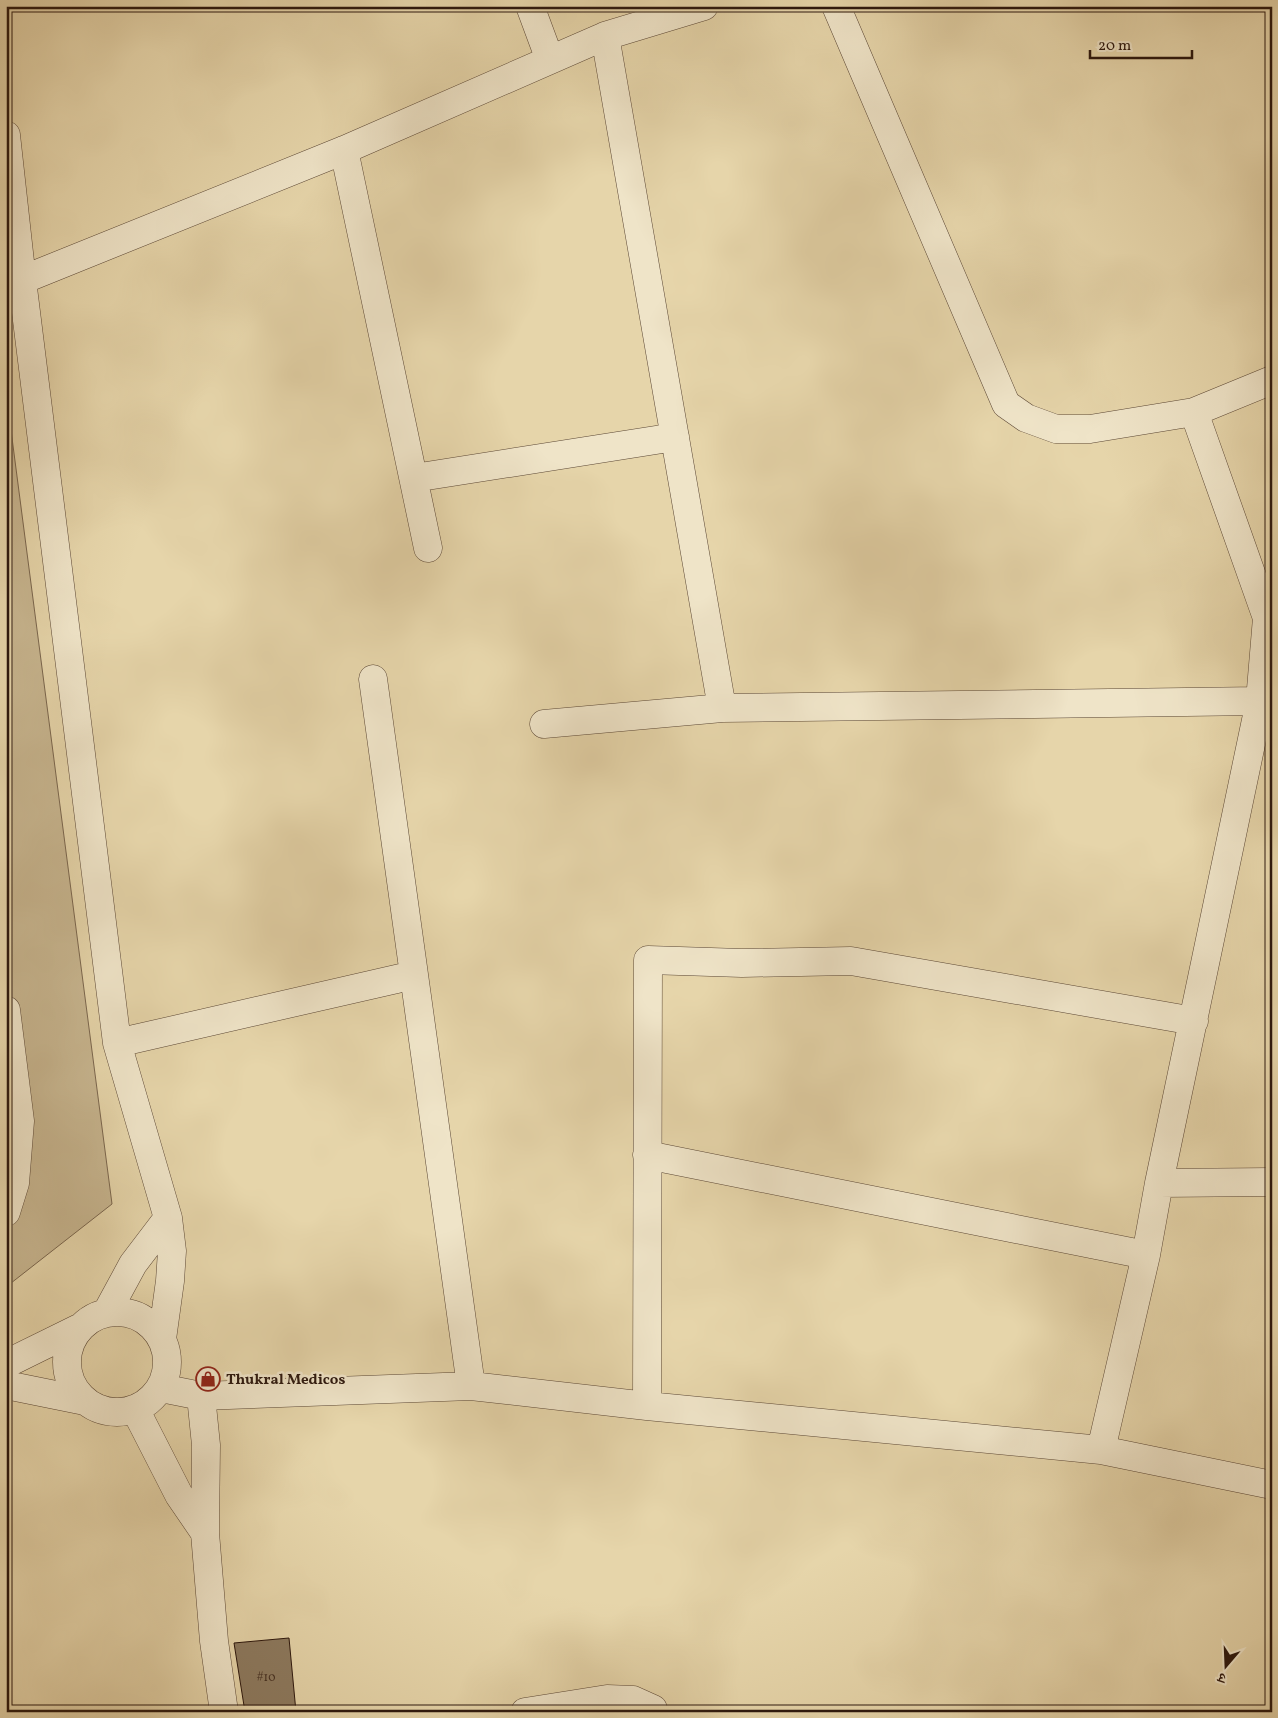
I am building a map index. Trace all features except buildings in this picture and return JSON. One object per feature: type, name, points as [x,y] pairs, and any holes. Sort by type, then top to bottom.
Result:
[{"type":"street","points":[[530,6],[550,60]]},
{"type":"street","points":[[22,280],[344,150],[605,36],[704,6]]},
{"type":"street","points":[[836,6],[1006,404],[1026,418],[1056,429],[1090,429],[1194,412],[1272,380]]},
{"type":"street","points":[[605,36],[722,708]]},
{"type":"street","points":[[6,135],[22,280],[117,1043],[168,1218],[172,1251],[162,1338]]},
{"type":"street","points":[[344,150],[428,548]]},
{"type":"street","points":[[1101,1450],[1146,1255],[1194,1021],[1266,699],[1266,618],[1194,412]]},
{"type":"street","points":[[414,478],[675,436]]},
{"type":"street","points":[[373,678],[471,1386]]},
{"type":"street","points":[[544,724],[722,708],[1266,699]]},
{"type":"street","points":[[647,1406],[648,960],[742,962],[851,961],[1194,1021]]},
{"type":"street","points":[[117,1043],[414,975]]},
{"type":"street","points":[[6,1010],[20,1121],[15,1183],[6,1212]]},
{"type":"street","points":[[647,1156],[1146,1255]]},
{"type":"street","points":[[1160,1183],[1272,1182]]},
{"type":"street","points":[[107,1312],[133,1264],[168,1218]]},
{"type":"street","points":[[6,1364],[79,1328],[92,1318],[107,1312],[123,1312],[139,1316],[152,1326],[162,1338],[167,1355],[167,1372],[161,1388],[150,1401],[134,1409],[117,1412],[101,1410],[85,1401],[6,1385]]},
{"type":"street","points":[[79,1328],[70,1342],[67,1357],[68,1373],[74,1388],[85,1401]]},
{"type":"street","points":[[161,1388],[201,1396],[471,1386],[647,1406],[1101,1450],[1272,1485]]},
{"type":"street","points":[[201,1396],[206,1445],[205,1533],[214,1641],[224,1712]]},
{"type":"street","points":[[134,1409],[179,1495],[205,1533]]},
{"type":"street","points":[[525,1712],[607,1699],[633,1700],[653,1709],[654,1712]]},
{"type":"shaded area","points":[[6,392],[112,1204],[6,1287]]},
{"type":"place","name":"Thukral Medicos","points":[[208,1379]]}]
